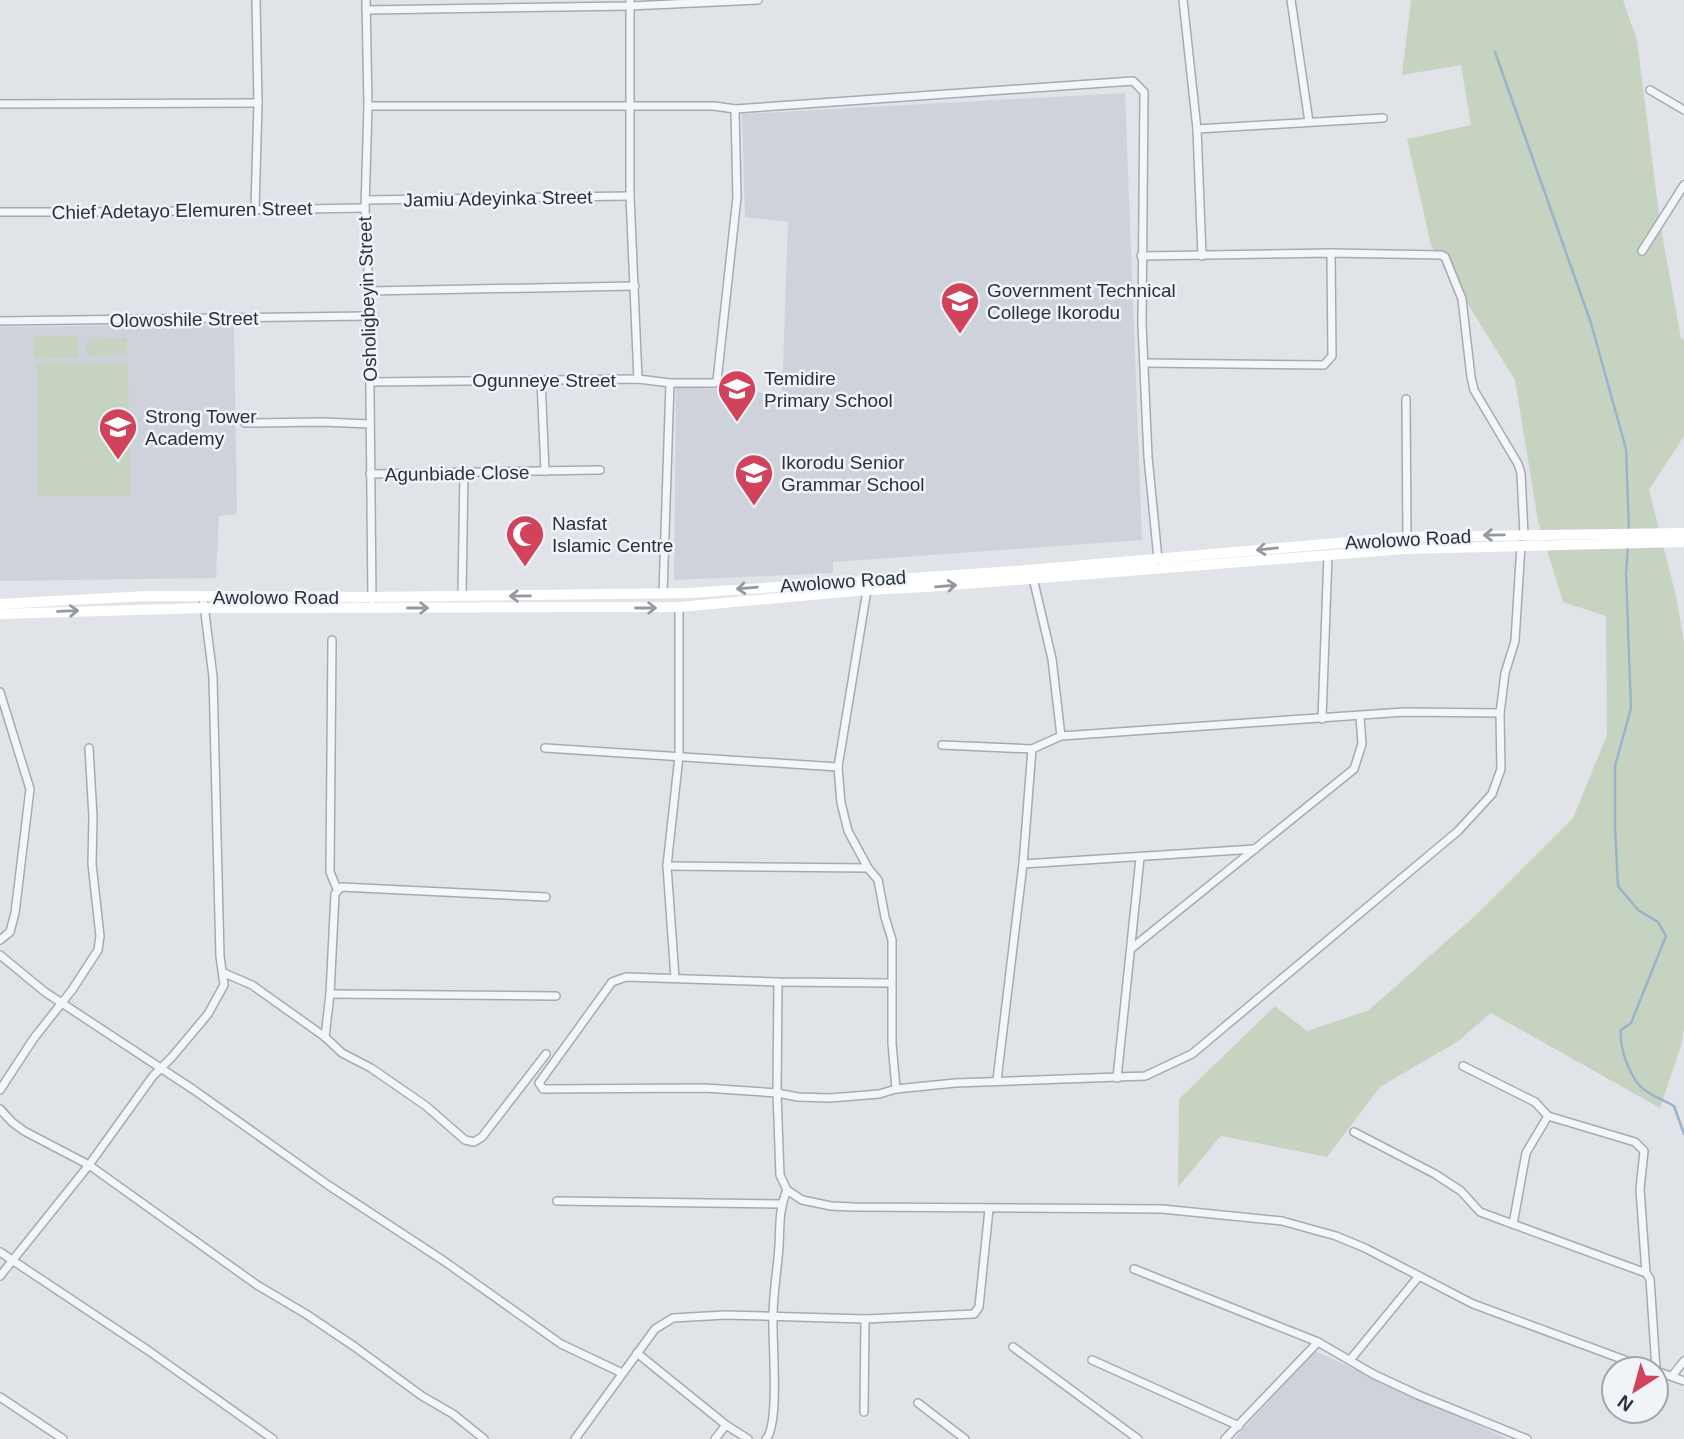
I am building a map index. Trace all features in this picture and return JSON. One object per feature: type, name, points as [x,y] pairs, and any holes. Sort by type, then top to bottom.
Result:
[{"type":"main road","name":"Awolowo Road","points":[[0,614],[204,602],[679,607],[867,590],[903,583],[1407,537],[1523,540],[1645,537],[1684,533]]},
{"type":"main road","name":"Awolowo Road","points":[[1645,537],[1684,542]]},
{"type":"main road","name":"Awolowo Road","points":[[372,603],[462,595],[663,593],[1033,578],[1523,540]]},
{"type":"main road","name":"Awolowo Road","points":[[0,604],[147,596],[204,602]]},
{"type":"street","points":[[255,209],[258,103],[256,0]]},
{"type":"street","name":"Osholigbeyin Street","points":[[366,0],[368,106],[365,204],[369,291],[372,603]]},
{"type":"street","points":[[366,10],[758,0]]},
{"type":"street","points":[[1183,0],[1198,129],[1202,256]]},
{"type":"street","points":[[1291,0],[1309,122]]},
{"type":"street","points":[[630,3],[630,196],[638,379]]},
{"type":"street","points":[[368,106],[714,106],[735,109],[1133,81],[1144,92],[1141,257],[1149,457],[1158,559]]},
{"type":"street","points":[[1650,90],[1684,110]]},
{"type":"street","points":[[0,104],[258,103]]},
{"type":"street","name":"Ogunneye Street","points":[[370,382],[638,379],[670,383],[717,381],[737,197],[735,109]]},
{"type":"street","points":[[1198,129],[1382,118]]},
{"type":"street","points":[[1642,251],[1684,184]]},
{"type":"street","name":"Jamiu Adeyinka Street","points":[[365,204],[630,196]]},
{"type":"street","name":"Chief Adetayo Elemuren Street","points":[[0,212],[255,209],[365,204]]},
{"type":"street","points":[[891,983],[626,977],[612,982],[539,1083],[543,1089],[678,1088],[830,1098],[997,1080],[1145,1076],[1192,1054],[1458,831],[1484,805],[1498,782],[1501,769],[1500,713],[1505,673],[1515,641],[1523,540],[1521,473],[1474,390],[1462,299],[1445,257],[1437,253],[1331,253],[1141,257]]},
{"type":"street","points":[[1145,363],[1324,365],[1332,356],[1331,253]]},
{"type":"street","points":[[369,291],[635,286]]},
{"type":"street","name":"Olowoshile Street","points":[[0,321],[368,316]]},
{"type":"street","name":"Agunbiade Close","points":[[541,380],[545,471]]},
{"type":"street","points":[[663,593],[670,383]]},
{"type":"street","points":[[1406,399],[1407,537]]},
{"type":"street","points":[[245,423],[370,424]]},
{"type":"street","name":"Agunbiade Close","points":[[370,474],[600,470]]},
{"type":"street","points":[[462,595],[464,473]]},
{"type":"street","points":[[1322,719],[1328,555]]},
{"type":"street","points":[[1033,578],[1052,659],[1061,736]]},
{"type":"street","points":[[867,590],[838,767],[841,803],[848,831],[868,868],[878,880],[884,917],[892,940],[892,1043],[896,1089]]},
{"type":"street","points":[[0,1276],[89,1166],[160,1068],[213,1006],[224,985],[220,956],[213,677],[204,602]]},
{"type":"street","points":[[675,978],[667,866],[679,756],[679,607]]},
{"type":"street","points":[[325,1037],[337,889],[330,872],[332,640]]},
{"type":"street","points":[[0,692],[30,789],[15,913],[10,932],[0,940]]},
{"type":"street","points":[[942,745],[1032,749],[1061,736],[1404,712],[1500,713]]},
{"type":"street","points":[[1132,948],[1354,769],[1362,744],[1360,716]]},
{"type":"street","points":[[0,1090],[34,1038],[63,1004],[98,950],[100,936],[92,864],[93,817],[89,748]]},
{"type":"street","points":[[545,748],[838,767]]},
{"type":"street","points":[[997,1080],[1023,864],[1032,749]]},
{"type":"street","points":[[1023,864],[1256,849]]},
{"type":"street","points":[[1118,1078],[1140,858]]},
{"type":"street","points":[[667,866],[868,868]]},
{"type":"street","points":[[337,889],[341,887],[546,897]]},
{"type":"street","points":[[0,955],[45,992],[444,1261],[561,1344],[622,1373]]},
{"type":"street","points":[[224,973],[252,985],[325,1037],[342,1053],[371,1068],[426,1106],[465,1140],[474,1142],[482,1137],[546,1054]]},
{"type":"street","points":[[778,982],[777,1093],[780,1175],[787,1190],[802,1200],[831,1206],[1162,1209],[1303,1225],[1365,1248],[1473,1304],[1611,1355]]},
{"type":"street","points":[[330,994],[556,996]]},
{"type":"street","points":[[1463,1066],[1535,1102],[1548,1116],[1635,1142],[1644,1151],[1640,1189],[1655,1355]]},
{"type":"street","points":[[0,1110],[24,1131],[89,1166],[257,1285],[306,1314],[422,1396],[453,1414],[484,1439]]},
{"type":"street","points":[[1513,1223],[1525,1153],[1548,1116]]},
{"type":"street","points":[[1354,1132],[1435,1174],[1461,1191],[1480,1212],[1646,1273]]},
{"type":"street","points":[[766,1439],[771,1434],[774,1415],[772,1315],[779,1255],[780,1204],[787,1190]]},
{"type":"street","points":[[558,1201],[780,1204]]},
{"type":"street","points":[[575,1439],[655,1329],[673,1318],[772,1315],[865,1319],[969,1316],[977,1311],[989,1209]]},
{"type":"street","points":[[0,1252],[149,1351],[273,1439]]},
{"type":"street","points":[[1134,1269],[1318,1342],[1418,1395],[1527,1439]]},
{"type":"street","points":[[1350,1360],[1419,1276]]},
{"type":"street","points":[[864,1412],[865,1319]]},
{"type":"street","points":[[1225,1439],[1318,1342]]},
{"type":"street","points":[[1013,1348],[1138,1439]]},
{"type":"street","points":[[636,1353],[726,1425],[748,1439]]},
{"type":"street","points":[[1092,1360],[1239,1426]]},
{"type":"street","points":[[1684,1361],[1672,1377],[1684,1381]]},
{"type":"street","points":[[0,1397],[63,1439]]},
{"type":"street","points":[[918,1404],[965,1439]]},
{"type":"street","points":[[715,1439],[726,1425]]},
{"type":"shaded area","name":"Government Technical College Ikorodu","points":[[1125,93],[1142,540],[833,562],[833,573],[674,580],[676,387],[782,395],[788,222],[745,217],[742,114]]},
{"type":"shaded area","name":"Strong Tower Academy","points":[[234,324],[237,514],[219,516],[216,578],[0,581],[0,327]]},
{"type":"shaded area","points":[[1315,1351],[1508,1439],[1234,1439]]},
{"type":"green space","points":[[1411,0],[1623,0],[1637,40],[1660,223],[1681,338],[1684,340],[1684,436],[1649,490],[1676,596],[1684,642],[1684,1028],[1681,1046],[1660,1108],[1491,1013],[1457,1042],[1380,1087],[1327,1157],[1221,1136],[1178,1187],[1179,1099],[1275,1006],[1307,1031],[1369,1010],[1477,914],[1573,818],[1607,735],[1606,616],[1563,602],[1538,521],[1515,380],[1431,245],[1407,139],[1471,125],[1461,65],[1402,75]]},
{"type":"green space","points":[[33,336],[78,336],[79,358],[34,359]]},
{"type":"green space","points":[[127,338],[127,355],[87,356],[87,339]]},
{"type":"green space","points":[[37,363],[128,363],[130,496],[38,496]]},
{"type":"waterway","points":[[1495,52],[1591,323],[1626,449],[1629,531]]},
{"type":"waterway","points":[[1628,545],[1626,574],[1631,708],[1615,766],[1618,886],[1638,910],[1658,922],[1666,936],[1631,1023],[1621,1030],[1621,1037],[1632,1075],[1647,1092],[1674,1106],[1684,1134]]},
{"type":"place","name":"Government Technical College Ikorodu","points":[[960,335]]},
{"type":"place","name":"Temidire Primary School","points":[[737,423]]},
{"type":"place","name":"Strong Tower Academy","points":[[118,461]]},
{"type":"place","name":"Ikorodu Senior Grammar School","points":[[754,507]]},
{"type":"place","name":"Nasfat Islamic Centre","points":[[525,568]]}]
